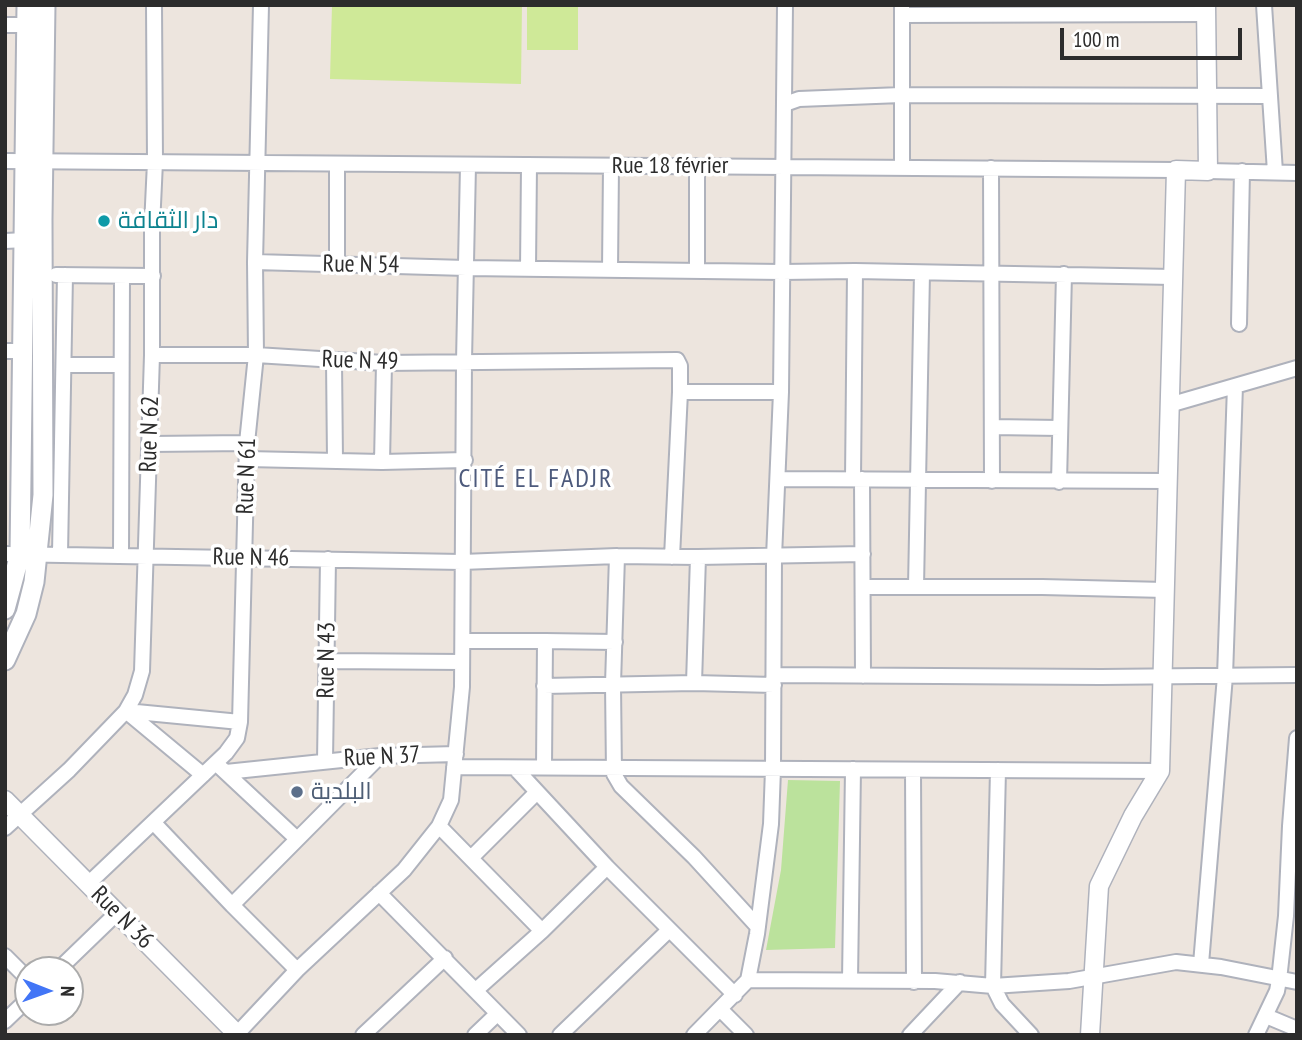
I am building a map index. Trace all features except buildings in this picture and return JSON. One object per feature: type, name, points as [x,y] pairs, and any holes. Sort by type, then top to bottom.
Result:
[{"type":"main road","points":[[5,660],[26,614],[14,434],[15,241],[34,161],[45,5]]},
{"type":"main road","points":[[5,609],[21,554],[43,495],[42,275],[27,15]]},
{"type":"street","name":"Rue N 62","points":[[5,828],[69,770],[126,711],[135,695],[142,671],[152,355],[154,5]]},
{"type":"street","name":"Rue N 61","points":[[88,884],[203,775],[221,768],[237,738],[240,722],[247,443],[256,355],[261,5]]},
{"type":"street","points":[[694,1035],[748,980],[758,927],[771,824],[774,557],[781,392],[785,5]]},
{"type":"street","points":[[1264,5],[1275,172]]},
{"type":"street","points":[[902,168],[902,10],[1206,10],[1208,171]]},
{"type":"street","points":[[5,25],[27,15]]},
{"type":"street","points":[[785,104],[799,99],[901,95],[1269,96]]},
{"type":"street","name":"Rue 18 février","points":[[5,161],[1297,173]]},
{"type":"street","points":[[337,164],[337,266]]},
{"type":"street","points":[[237,1034],[297,970],[404,870],[439,826],[451,800],[463,662],[468,165]]},
{"type":"street","points":[[528,269],[529,165]]},
{"type":"street","points":[[610,270],[611,166]]},
{"type":"street","points":[[697,166],[697,271]]},
{"type":"street","points":[[991,169],[992,481]]},
{"type":"street","points":[[1090,1035],[1099,886],[1133,816],[1160,771],[1176,170]]},
{"type":"street","points":[[1238,324],[1242,172]]},
{"type":"street","name":"Rue N 54","points":[[256,262],[337,266],[1173,277]]},
{"type":"street","points":[[855,271],[857,479],[864,587],[863,676]]},
{"type":"street","points":[[916,587],[922,273]]},
{"type":"street","points":[[1059,482],[1064,274]]},
{"type":"street","points":[[42,275],[153,276]]},
{"type":"street","points":[[60,554],[65,275]]},
{"type":"street","points":[[121,556],[122,276]]},
{"type":"street","name":"Rue N 49","points":[[152,355],[256,355],[384,363],[674,359],[680,366],[680,392]]},
{"type":"street","points":[[334,361],[335,460]]},
{"type":"street","points":[[382,462],[384,363]]},
{"type":"street","points":[[64,365],[120,365]]},
{"type":"street","points":[[1170,405],[1297,368]]},
{"type":"street","points":[[1201,964],[1225,676],[1235,386]]},
{"type":"street","points":[[672,557],[680,392],[781,392]]},
{"type":"street","points":[[992,427],[1060,428]]},
{"type":"street","points":[[149,444],[247,443]]},
{"type":"street","points":[[247,460],[465,460]]},
{"type":"street","points":[[778,479],[1168,481]]},
{"type":"street","name":"Rue N 46","points":[[21,554],[462,562],[617,556],[774,557],[863,554]]},
{"type":"street","points":[[617,556],[613,766],[617,781],[694,857],[758,927]]},
{"type":"street","points":[[694,683],[698,557]]},
{"type":"street","name":"Rue N 43","points":[[326,761],[328,559]]},
{"type":"street","points":[[864,587],[1165,590]]},
{"type":"street","points":[[463,641],[615,642]]},
{"type":"street","points":[[544,767],[545,641]]},
{"type":"street","points":[[328,661],[463,662]]},
{"type":"street","points":[[544,686],[863,676],[1297,675]]},
{"type":"street","points":[[126,711],[240,722]]},
{"type":"street","points":[[126,711],[203,775]]},
{"type":"street","points":[[1256,1035],[1279,980],[1286,916],[1297,738]]},
{"type":"street","points":[[232,905],[380,756]]},
{"type":"street","name":"Rue N 37","points":[[221,768],[380,756],[455,760],[515,768],[613,766],[1160,771]]},
{"type":"street","points":[[221,768],[297,839]]},
{"type":"street","points":[[515,768],[607,867],[735,995]]},
{"type":"street","points":[[850,980],[853,769]]},
{"type":"street","points":[[913,770],[914,982]]},
{"type":"street","points":[[998,770],[993,986],[1002,1004],[1031,1035]]},
{"type":"street","points":[[471,858],[537,792]]},
{"type":"street","name":"Rue N 36","points":[[5,800],[237,1034]]},
{"type":"street","points":[[154,823],[297,970]]},
{"type":"street","points":[[439,826],[542,931]]},
{"type":"street","points":[[476,990],[542,931],[607,867]]},
{"type":"street","points":[[379,893],[519,1035]]},
{"type":"street","points":[[72,956],[117,913]]},
{"type":"street","points":[[560,1035],[669,930]]},
{"type":"street","points":[[363,1035],[445,958]]},
{"type":"street","points":[[748,980],[960,982],[993,986],[1069,981],[1176,962],[1201,964],[1297,982]]},
{"type":"street","points":[[910,1035],[960,982]]},
{"type":"street","points":[[720,1009],[746,1035]]},
{"type":"street","points":[[475,1035],[497,1014]]},
{"type":"street","points":[[1266,1016],[1295,1031]]},
{"type":"green space","points":[[332,5],[522,5],[521,84],[330,79]]},
{"type":"green space","points":[[527,5],[578,5],[578,50],[527,50]]},
{"type":"green space","points":[[788,780],[840,781],[835,948],[766,950],[781,870]]},
{"type":"place","name":"دار الثقافة","points":[[104,221]]},
{"type":"place","name":"البلدية","points":[[297,792]]},
{"type":"district","name":"CITÉ EL FADJR","points":[[536,480]]}]
